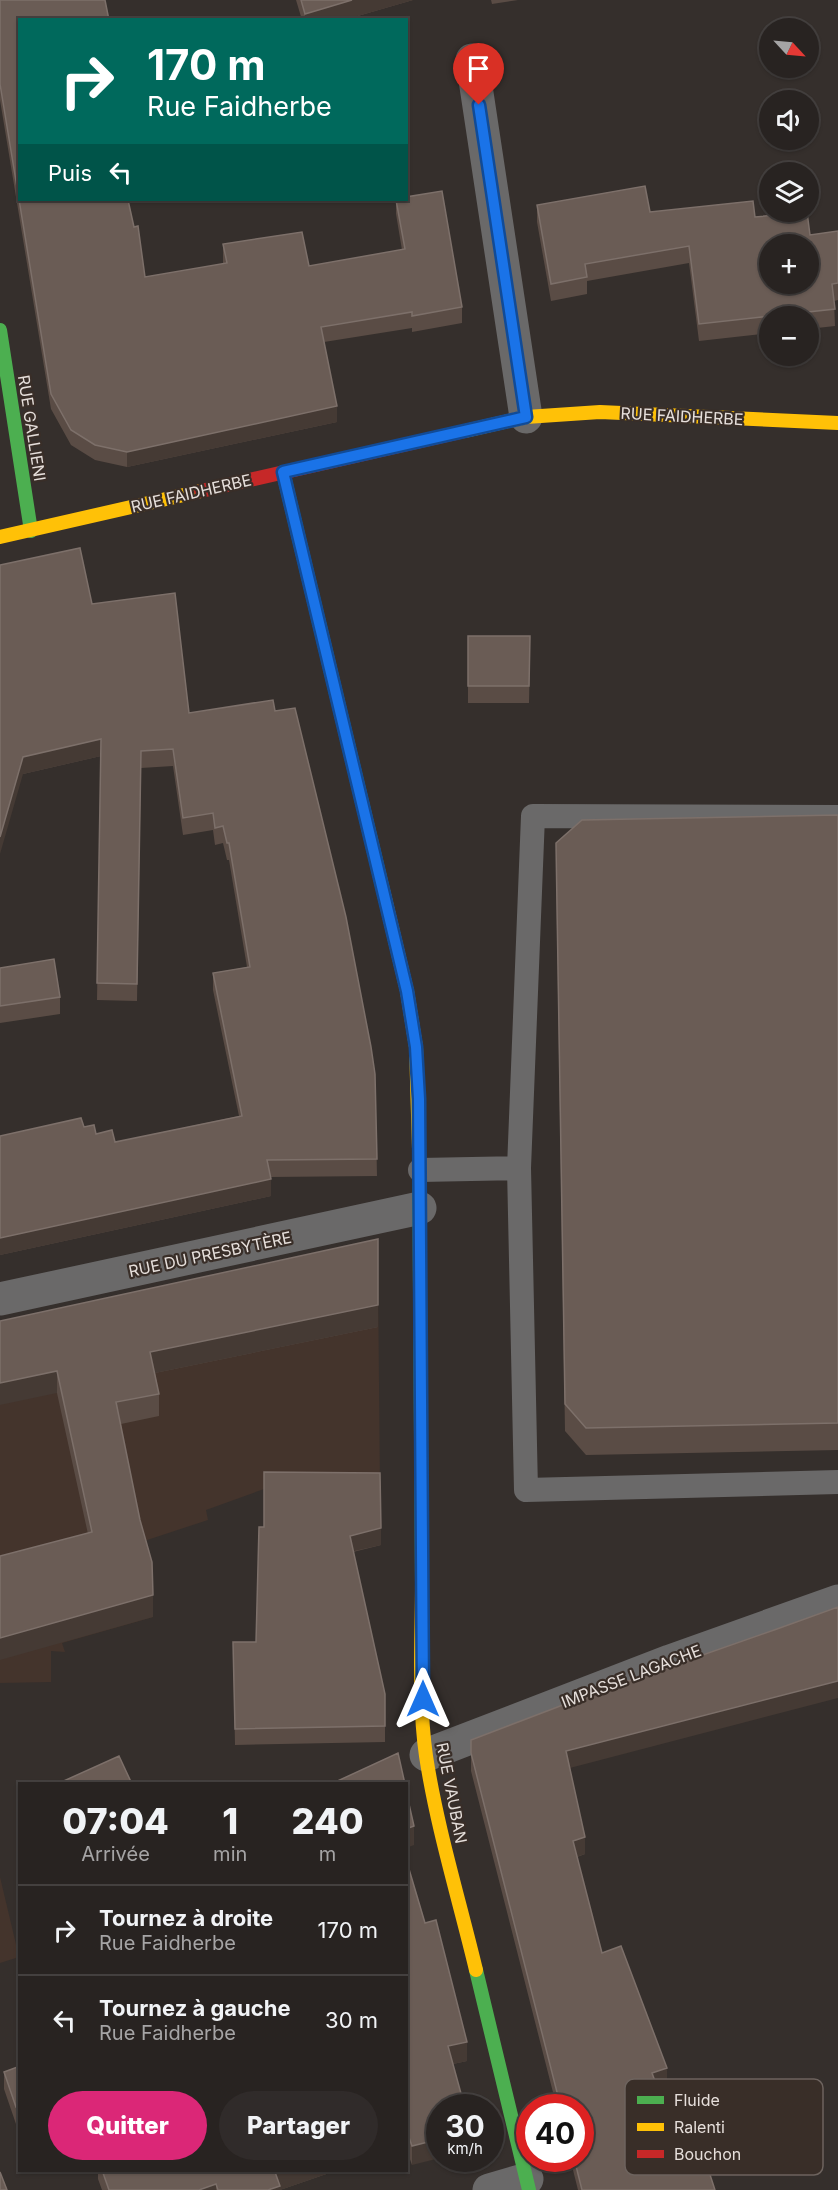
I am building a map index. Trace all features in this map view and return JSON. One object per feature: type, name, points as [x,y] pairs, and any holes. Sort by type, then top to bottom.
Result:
[{"type":"street","points":[[472,60],[526,417]]},
{"type":"street","name":"RUE GALLIENI","points":[[0,330],[32,531]]},
{"type":"street","name":"RUE FAIDHERBE","points":[[0,537],[526,417],[600,412],[838,423]]},
{"type":"street","name":"RUE VAUBAN","points":[[283,472],[407,991],[416,1047],[420,1170],[423,1723],[426,1755],[435,1804],[528,2184]]},
{"type":"street","name":"RUE DU PRESBYTÈRE","points":[[0,1299],[420,1208]]},
{"type":"street","name":"IMPASSE LAGACHE","points":[[426,1755],[670,1661],[838,1601]]},
{"type":"street","points":[[489,2190],[528,2184]]},
{"type":"lane","points":[[838,816],[533,816],[519,1168],[526,1490],[838,1482]]},
{"type":"lane","points":[[420,1170],[519,1168]]},
{"type":"shaded area","points":[[378,1275],[380,1489],[264,1489],[206,1510],[208,1520],[141,1542],[152,1584],[153,1617],[62,1643],[65,1652],[51,1651],[51,1682],[0,1683],[0,1343]]},
{"type":"shaded area","points":[[0,1877],[18,1957],[0,1963]]},
{"type":"building","points":[[0,0],[105,0],[109,18],[18,18],[18,193],[0,84]]},
{"type":"building","points":[[301,0],[352,0],[305,14]]},
{"type":"building","points":[[645,186],[650,212],[753,201],[755,217],[759,217],[759,222],[808,222],[810,234],[759,234],[759,294],[819,294],[819,234],[817,234],[838,231],[838,283],[832,284],[835,309],[819,311],[819,306],[759,306],[759,317],[699,324],[689,246],[585,264],[587,277],[551,284],[537,205]]},
{"type":"building","points":[[442,191],[462,307],[412,316],[412,312],[321,327],[337,406],[127,452],[95,445],[71,430],[51,394],[19,201],[128,201],[134,227],[138,226],[145,277],[227,263],[223,244],[302,232],[309,266],[405,249],[396,201],[408,201],[408,197]]},
{"type":"building","points":[[80,548],[92,604],[175,593],[189,713],[273,700],[275,711],[295,708],[346,917],[371,1047],[375,1074],[377,1159],[267,1160],[271,1179],[0,1238],[0,1136],[81,1118],[84,1127],[94,1125],[96,1134],[112,1130],[115,1142],[242,1116],[213,973],[250,967],[229,843],[227,843],[223,826],[215,828],[213,813],[183,818],[173,749],[141,751],[137,984],[97,983],[101,739],[23,757],[0,837],[0,565]]},
{"type":"building","points":[[468,636],[530,636],[529,686],[468,686]]},
{"type":"building","points":[[838,815],[838,1423],[586,1428],[565,1404],[556,843],[582,820]]},
{"type":"building","points":[[54,959],[60,997],[0,1006],[0,968]]},
{"type":"building","points":[[378,1239],[378,1305],[150,1352],[159,1394],[116,1402],[140,1520],[152,1562],[153,1595],[0,1638],[0,1556],[92,1532],[57,1371],[0,1383],[0,1321]]},
{"type":"building","points":[[264,1472],[380,1473],[381,1528],[350,1536],[385,1694],[385,1726],[235,1729],[233,1642],[256,1642],[259,1527],[264,1527]]},
{"type":"building","points":[[838,1607],[838,1681],[566,1751],[585,1837],[573,1841],[602,1953],[621,1946],[667,2068],[652,2073],[654,2079],[625,2079],[625,2175],[710,2175],[715,2190],[582,2190],[578,2172],[594,2172],[594,2094],[557,2094],[471,1753],[471,1740],[597,1692]]},
{"type":"building","points":[[398,1753],[405,1782],[335,1782]]},
{"type":"building","points":[[119,1756],[131,1782],[61,1782]]},
{"type":"building","points":[[408,1800],[414,1826],[408,1828]]},
{"type":"building","points":[[408,1866],[425,1923],[436,1920],[467,2042],[448,2046],[461,2094],[426,2094],[426,2142],[412,2146],[408,2135]]},
{"type":"building","points":[[18,2067],[18,2106],[16,2107],[4,2072]]},
{"type":"building","points":[[0,2172],[7,2190],[0,2190]]},
{"type":"building","points":[[103,2172],[275,2172],[280,2186],[268,2190],[218,2190],[216,2184],[199,2190],[109,2190]]},
{"type":"traffic: fast","points":[[0,330],[31,531]]},
{"type":"traffic: fast","points":[[283,472],[383,890]]},
{"type":"traffic: fast","points":[[419,1149],[422,1583]]},
{"type":"traffic: fast","points":[[476,1970],[529,2190]]},
{"type":"traffic: slow","points":[[465,431],[526,417],[600,412],[838,423]]},
{"type":"traffic: slow","points":[[0,537],[201,491]]},
{"type":"traffic: slow","points":[[383,890],[407,991],[416,1047],[419,1149]]},
{"type":"traffic: slow","points":[[422,1583],[421,1692],[426,1756],[442,1837],[476,1970]]},
{"type":"traffic: jam","points":[[201,491],[465,431]]},
{"type":"route","points":[[423,1699],[419,1099],[416,1047],[407,991],[283,472],[526,417],[479,105]]}]
